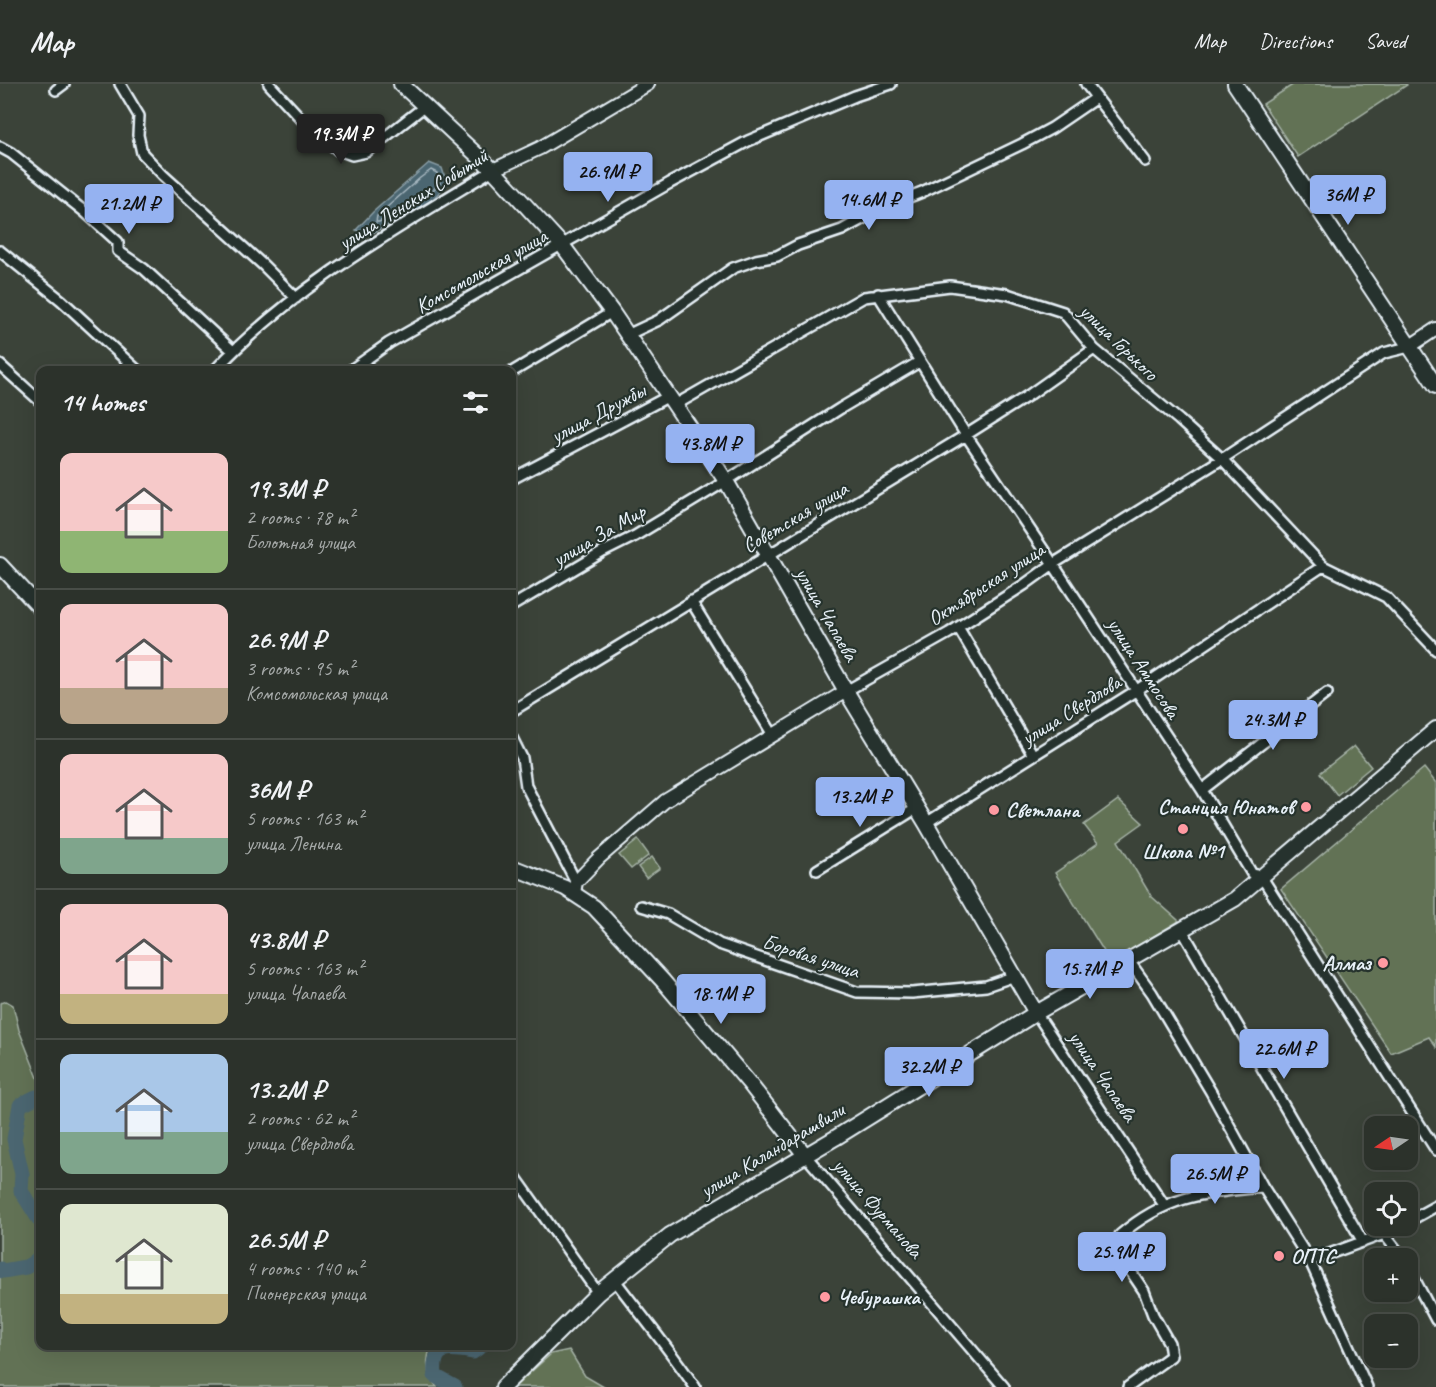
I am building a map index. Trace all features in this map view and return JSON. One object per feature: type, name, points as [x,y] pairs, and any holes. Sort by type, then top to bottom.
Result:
[{"type":"main road","name":"улица Чапаева","points":[[401,84],[493,170],[562,245],[612,312],[726,481],[846,691],[926,823],[1036,1013]]},
{"type":"main road","points":[[1235,84],[1436,386]]},
{"type":"main road","points":[[0,565],[36,604]]},
{"type":"main road","name":"улица Каландарашвили","points":[[502,1387],[598,1293],[670,1234],[805,1155],[1036,1013],[1234,899],[1436,729]]},
{"type":"main road","name":"улица Фурманова","points":[[516,868],[575,888],[663,981],[749,1083],[805,1155]]},
{"type":"street","points":[[56,90],[64,84]]},
{"type":"street","points":[[120,84],[139,116],[138,135],[142,153],[296,298]]},
{"type":"street","points":[[269,84],[308,125],[338,150],[352,155],[366,152],[425,106]]},
{"type":"street","name":"улица Ленских Событий","points":[[219,366],[233,351],[296,298],[364,251],[493,170],[540,148],[648,84]]},
{"type":"street","name":"Комсомольская улица","points":[[357,366],[389,344],[670,183],[748,141],[855,96],[891,84]]},
{"type":"street","points":[[1086,84],[1145,160]]},
{"type":"street","points":[[627,335],[659,320],[733,268],[777,256],[798,245],[842,230],[884,207],[922,192],[1022,144],[1052,128],[1096,98]]},
{"type":"street","points":[[0,147],[11,153],[92,218],[118,242],[118,251],[144,269],[233,351]]},
{"type":"street","points":[[0,251],[61,300],[133,366]]},
{"type":"street","name":"улица Горького","points":[[672,401],[864,297],[950,286],[1007,294],[1062,312],[1094,349],[1222,459],[1323,566],[1386,597],[1436,650]]},
{"type":"street","name":"улица Аммосова","points":[[878,294],[966,435],[1202,790],[1252,874],[1261,876],[1436,1150]]},
{"type":"street","points":[[516,370],[612,312]]},
{"type":"street","name":"Октябрьская улица","points":[[575,888],[599,858],[665,801],[846,691],[958,627],[1384,353],[1409,347],[1436,329]]},
{"type":"street","name":"Советская улица","points":[[516,709],[966,435],[1029,395],[1094,349]]},
{"type":"street","name":"улица За Мир","points":[[516,604],[726,481],[841,408],[920,362]]},
{"type":"street","points":[[0,365],[36,397]]},
{"type":"street","name":"улица Дружбы","points":[[516,477],[672,401]]},
{"type":"street","name":"улица Свердлова","points":[[926,823],[1137,690],[1323,566]]},
{"type":"street","points":[[691,601],[773,735]]},
{"type":"street","points":[[958,627],[1033,755]]},
{"type":"street","points":[[1202,790],[1327,693]]},
{"type":"street","points":[[516,746],[522,758],[526,786],[575,888]]},
{"type":"street","points":[[817,870],[917,808]]},
{"type":"street","name":"Боровая улица","points":[[641,906],[668,914],[719,944],[858,992],[912,993],[986,986],[1015,976]]},
{"type":"street","points":[[1182,930],[1363,1242]]},
{"type":"street","points":[[1129,961],[1152,993],[1211,1092],[1263,1187],[1310,1261],[1367,1387]]},
{"type":"street","name":"улица Чапаева","points":[[1036,1013],[1164,1205]]},
{"type":"street","name":"улица Фурманова","points":[[805,1155],[1004,1387]]},
{"type":"street","points":[[516,1178],[598,1293]]},
{"type":"street","points":[[1128,1387],[1171,1356],[1169,1343],[1153,1315],[1144,1291],[1117,1251],[1120,1235],[1164,1205],[1208,1192],[1263,1187]]},
{"type":"street","points":[[1418,1216],[1436,1206]]},
{"type":"street","points":[[1310,1261],[1379,1236]]},
{"type":"street","points":[[1386,1236],[1395,1248]]},
{"type":"street","points":[[614,1279],[673,1354],[695,1387]]},
{"type":"street","points":[[1418,1286],[1436,1320]]},
{"type":"green space","points":[[1294,84],[1407,85],[1298,157],[1263,104]]},
{"type":"green space","points":[[1354,746],[1371,767],[1337,795],[1320,773]]},
{"type":"green space","name":"Алмаз","points":[[1424,768],[1436,783],[1436,1047],[1429,1037],[1391,1053],[1281,889]]},
{"type":"green space","points":[[1118,800],[1143,823],[1118,841],[1151,896],[1179,921],[1129,951],[1108,958],[1055,873],[1098,843],[1084,825]]},
{"type":"green space","points":[[638,840],[649,855],[631,869],[619,855]]},
{"type":"green space","points":[[652,857],[660,868],[646,878],[638,867]]},
{"type":"green space","points":[[6,1001],[13,1005],[19,1030],[36,1073],[36,1350],[430,1350],[428,1367],[430,1378],[437,1387],[0,1387],[0,1003]]},
{"type":"green space","points":[[569,1350],[585,1376],[604,1387],[514,1387],[551,1354]]},
{"type":"water","points":[[429,163],[442,168],[447,184],[430,202],[369,235],[356,230],[373,212]]},
{"type":"waterway","points":[[36,1097],[20,1105],[14,1139],[22,1174],[21,1191],[36,1215]]},
{"type":"waterway","points":[[0,1269],[3,1271],[26,1267],[36,1261]]},
{"type":"waterway","points":[[444,1350],[436,1358],[435,1376],[455,1387]]},
{"type":"waterway","points":[[457,1350],[473,1352],[476,1350]]},
{"type":"place","name":"Станция Юнатов","points":[[1306,807]]},
{"type":"place","name":"Светлана","points":[[994,810]]},
{"type":"place","name":"Школа №1","points":[[1183,829]]},
{"type":"place","name":"Алмаз","points":[[1383,963]]},
{"type":"place","name":"ОПТС","points":[[1279,1256]]},
{"type":"place","name":"Чебурашка","points":[[825,1297]]}]
